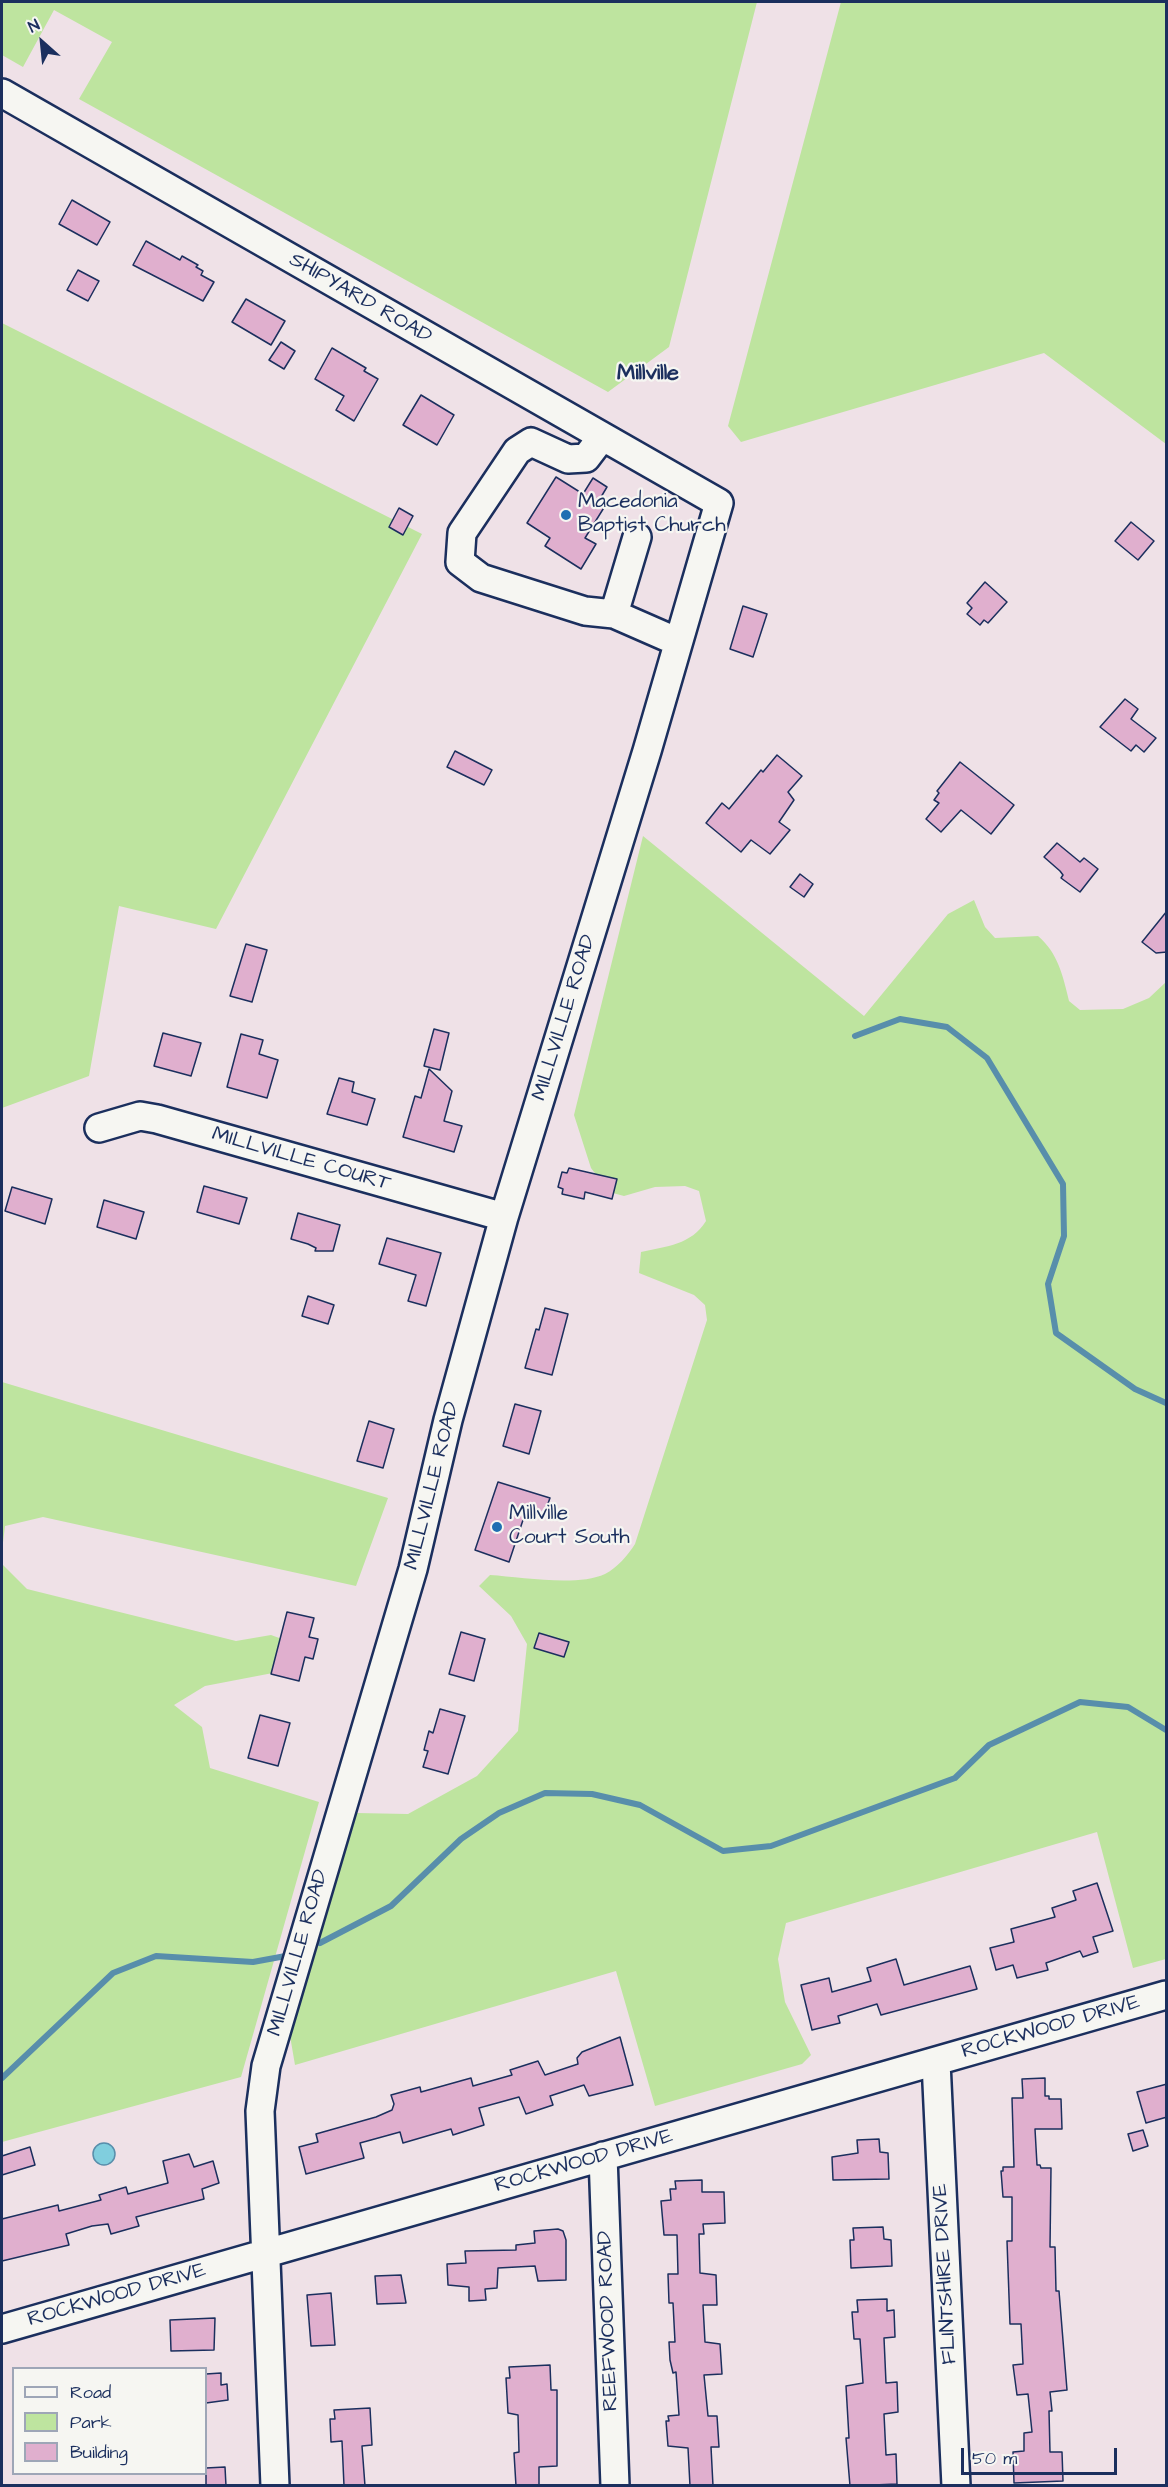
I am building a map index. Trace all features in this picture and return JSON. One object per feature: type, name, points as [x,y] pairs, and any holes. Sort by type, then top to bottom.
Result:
[{"type":"street","name":"SHIPYARD ROAD","points":[[2,93],[719,503]]},
{"type":"street","points":[[602,437],[586,458],[568,459],[531,442],[517,451],[462,533],[460,562],[481,578],[585,611],[614,614],[678,642]]},
{"type":"street","name":"MILLVILLE ROAD","points":[[275,2486],[260,2111],[266,2066],[413,1569],[448,1420],[504,1217],[719,503]]},
{"type":"street","points":[[614,614],[637,537]]},
{"type":"street","name":"MILLVILLE COURT","points":[[99,1128],[140,1116],[157,1119],[504,1217]]},
{"type":"street","name":"ROCKWOOD DRIVE","points":[[2,2329],[1167,1995]]},
{"type":"street","name":"FLINTSHIRE DRIVE","points":[[936,2062],[956,2486]]},
{"type":"street","name":"REEFWOOD ROAD","points":[[603,2156],[615,2486]]},
{"type":"green space","points":[[2,2],[757,2],[669,347],[608,392],[79,99],[112,42],[54,10],[23,67],[2,55]]},
{"type":"green space","points":[[841,2],[1166,2],[1166,444],[1044,353],[741,442],[728,426]]},
{"type":"green space","points":[[2,323],[422,534],[216,929],[119,906],[89,1076],[2,1108]]},
{"type":"green space","points":[[643,836],[864,1016],[948,914],[974,900],[985,927],[995,938],[1038,936],[1045,943],[1059,966],[1069,1001],[1080,1010],[1123,1009],[1149,998],[1166,982],[1166,1959],[1133,1968],[1097,1832],[786,1923],[778,1959],[785,2002],[811,2055],[802,2064],[655,2106],[616,1971],[295,2065],[289,2030],[356,1813],[408,1814],[477,1776],[518,1731],[527,1644],[511,1616],[479,1586],[490,1575],[564,1581],[593,1578],[605,1574],[626,1557],[635,1544],[707,1320],[705,1305],[694,1295],[639,1273],[641,1252],[686,1240],[706,1221],[699,1191],[685,1186],[655,1187],[624,1196],[609,1192],[591,1168],[574,1115]]},
{"type":"green space","points":[[2,1382],[388,1498],[356,1586],[43,1517],[5,1526],[2,1551]]},
{"type":"green space","points":[[2,1564],[27,1589],[236,1641],[271,1635],[304,1647],[278,1672],[205,1686],[174,1705],[202,1727],[210,1768],[319,1802],[241,2077],[2,2142]]},
{"type":"water","points":[[100,2143],[108,2143],[115,2150],[115,2158],[108,2165],[100,2165],[93,2158],[93,2150]]},
{"type":"building","points":[[72,200],[110,222],[97,245],[59,224]]},
{"type":"building","points":[[146,241],[180,260],[182,256],[198,265],[196,267],[203,271],[201,275],[214,282],[203,301],[133,265]]},
{"type":"building","points":[[78,270],[99,281],[88,301],[67,290]]},
{"type":"building","points":[[246,299],[285,321],[271,345],[232,322]]},
{"type":"building","points":[[281,342],[295,351],[284,369],[269,360]]},
{"type":"building","points":[[332,348],[366,368],[364,371],[378,379],[354,421],[336,410],[344,396],[315,379]]},
{"type":"building","points":[[421,395],[454,415],[437,445],[403,425]]},
{"type":"building","name":"Macedonia Baptist Church","points":[[556,477],[583,494],[593,478],[607,487],[598,502],[605,506],[585,538],[596,544],[581,569],[545,546],[550,538],[527,523]]},
{"type":"building","points":[[399,508],[413,516],[403,535],[389,527]]},
{"type":"building","points":[[1131,522],[1154,541],[1138,560],[1115,541]]},
{"type":"building","points":[[985,582],[1007,602],[988,623],[984,620],[980,625],[967,614],[972,608],[967,603]]},
{"type":"building","points":[[743,606],[767,614],[753,657],[730,649]]},
{"type":"building","points":[[1125,699],[1138,709],[1131,719],[1156,738],[1144,752],[1136,745],[1131,751],[1100,727]]},
{"type":"building","points":[[455,751],[492,770],[484,785],[447,767]]},
{"type":"building","points":[[777,755],[802,776],[788,792],[794,800],[779,822],[790,830],[770,854],[751,840],[741,852],[706,823],[722,803],[729,809],[761,770],[763,772]]},
{"type":"building","points":[[960,762],[1014,805],[991,834],[961,810],[941,832],[926,819],[939,803],[934,800],[939,793],[937,791]]},
{"type":"building","points":[[1057,843],[1080,862],[1084,858],[1098,869],[1080,892],[1061,878],[1063,875],[1060,871],[1044,857]]},
{"type":"building","points":[[800,874],[813,884],[804,897],[790,887]]},
{"type":"building","points":[[1167,911],[1167,952],[1156,953],[1142,942]]},
{"type":"building","points":[[246,944],[267,950],[252,1002],[230,996]]},
{"type":"building","points":[[434,1029],[449,1033],[440,1070],[424,1066]]},
{"type":"building","points":[[163,1033],[201,1043],[191,1076],[154,1066]]},
{"type":"building","points":[[241,1034],[263,1040],[259,1054],[278,1060],[267,1098],[227,1087]]},
{"type":"building","points":[[429,1069],[452,1091],[444,1121],[462,1126],[454,1152],[403,1137],[415,1096],[421,1098]]},
{"type":"building","points":[[339,1078],[354,1082],[352,1092],[375,1099],[367,1125],[327,1114]]},
{"type":"building","points":[[569,1168],[617,1179],[612,1199],[585,1192],[584,1199],[562,1194],[563,1189],[558,1187],[562,1172],[567,1173]]},
{"type":"building","points":[[204,1186],[247,1198],[239,1224],[197,1212]]},
{"type":"building","points":[[12,1187],[52,1199],[45,1224],[5,1211]]},
{"type":"building","points":[[104,1200],[144,1212],[136,1239],[97,1227]]},
{"type":"building","points":[[298,1213],[340,1225],[333,1251],[315,1251],[316,1248],[308,1244],[291,1239]]},
{"type":"building","points":[[387,1238],[441,1253],[426,1306],[408,1301],[416,1275],[379,1264]]},
{"type":"building","points":[[308,1296],[334,1305],[328,1324],[302,1316]]},
{"type":"building","points":[[545,1308],[568,1314],[552,1375],[525,1368],[536,1329],[539,1330]]},
{"type":"building","points":[[515,1404],[541,1411],[529,1454],[503,1446]]},
{"type":"building","points":[[369,1421],[394,1429],[383,1468],[357,1461]]},
{"type":"building","name":"Millville Court South","points":[[498,1482],[550,1498],[543,1517],[526,1511],[509,1562],[475,1550]]},
{"type":"building","points":[[287,1612],[314,1618],[309,1637],[318,1639],[313,1659],[305,1657],[299,1681],[271,1674]]},
{"type":"building","points":[[461,1632],[485,1639],[474,1681],[449,1674]]},
{"type":"building","points":[[539,1633],[569,1642],[564,1657],[534,1648]]},
{"type":"building","points":[[440,1709],[465,1716],[448,1774],[423,1767],[428,1751],[424,1750],[429,1731],[433,1733]]},
{"type":"building","points":[[260,1715],[290,1723],[278,1766],[248,1758]]},
{"type":"building","points":[[1097,1883],[1113,1931],[1093,1937],[1098,1952],[1083,1957],[1080,1951],[1046,1963],[1048,1970],[1017,1978],[1013,1965],[996,1970],[990,1948],[1014,1942],[1011,1929],[1055,1917],[1052,1908],[1076,1900],[1073,1891]]},
{"type":"building","points":[[896,1959],[904,1985],[970,1966],[977,1989],[881,2015],[877,2004],[838,2016],[840,2023],[812,2030],[801,1985],[829,1978],[832,1992],[871,1981],[867,1968]]},
{"type":"building","points":[[620,2037],[633,2085],[589,2096],[584,2085],[550,2096],[553,2105],[526,2114],[519,2097],[479,2108],[484,2125],[453,2135],[451,2129],[403,2143],[400,2132],[360,2143],[364,2158],[306,2174],[299,2147],[318,2142],[316,2134],[376,2117],[392,2110],[394,2104],[391,2095],[420,2087],[421,2092],[471,2078],[473,2086],[512,2075],[510,2070],[538,2061],[545,2075],[578,2064],[577,2058],[582,2052]]},
{"type":"building","points":[[1045,2078],[1045,2096],[1049,2096],[1049,2099],[1061,2099],[1062,2129],[1035,2129],[1037,2165],[1041,2168],[1051,2168],[1050,2247],[1055,2247],[1056,2291],[1059,2291],[1067,2390],[1050,2392],[1052,2411],[1049,2411],[1050,2452],[1062,2452],[1063,2481],[1014,2483],[1013,2452],[1024,2451],[1024,2433],[1032,2432],[1028,2394],[1017,2395],[1013,2365],[1023,2364],[1021,2324],[1010,2324],[1007,2241],[1012,2241],[1012,2197],[1003,2197],[1001,2171],[1003,2167],[1014,2167],[1012,2098],[1023,2098],[1022,2079]]},
{"type":"building","points":[[1167,2084],[1167,2117],[1146,2123],[1137,2092]]},
{"type":"building","points":[[1143,2130],[1148,2146],[1133,2151],[1128,2134]]},
{"type":"building","points":[[879,2139],[880,2152],[888,2153],[889,2179],[833,2180],[832,2157],[858,2153],[857,2140]]},
{"type":"building","points":[[30,2147],[35,2165],[2,2175],[2,2156]]},
{"type":"building","points":[[189,2154],[194,2167],[213,2161],[219,2183],[202,2189],[204,2199],[136,2217],[139,2226],[111,2234],[108,2224],[92,2226],[66,2234],[69,2245],[2,2261],[2,2219],[58,2205],[59,2211],[101,2200],[99,2195],[126,2187],[128,2194],[168,2183],[163,2161]]},
{"type":"building","points":[[702,2180],[702,2192],[724,2192],[725,2223],[703,2224],[704,2234],[699,2234],[700,2273],[716,2275],[717,2305],[703,2305],[705,2342],[720,2344],[722,2374],[704,2375],[708,2416],[717,2416],[719,2447],[711,2447],[713,2486],[690,2486],[688,2448],[668,2446],[666,2421],[669,2421],[668,2416],[679,2415],[676,2372],[673,2373],[670,2360],[669,2342],[675,2342],[673,2303],[669,2303],[668,2274],[678,2274],[677,2235],[664,2235],[661,2201],[671,2200],[670,2189],[676,2189],[675,2181]]},
{"type":"building","points":[[883,2227],[884,2239],[891,2240],[892,2266],[851,2268],[850,2240],[854,2240],[853,2228]]},
{"type":"building","points":[[558,2229],[563,2231],[566,2240],[566,2280],[538,2281],[535,2266],[498,2268],[497,2288],[485,2289],[486,2300],[469,2301],[469,2287],[448,2285],[447,2264],[466,2263],[465,2251],[516,2250],[516,2245],[535,2243],[534,2231]]},
{"type":"building","points":[[401,2275],[406,2303],[377,2304],[375,2276]]},
{"type":"building","points":[[331,2293],[335,2345],[311,2346],[307,2295]]},
{"type":"building","points":[[887,2299],[887,2311],[894,2310],[895,2337],[884,2338],[886,2383],[897,2382],[898,2412],[884,2414],[886,2455],[896,2454],[897,2484],[850,2486],[846,2438],[849,2438],[846,2386],[863,2383],[860,2339],[854,2339],[852,2312],[858,2312],[857,2300]]},
{"type":"building","points":[[215,2318],[214,2350],[171,2351],[170,2320]]},
{"type":"building","points":[[550,2365],[551,2390],[557,2390],[557,2466],[539,2467],[539,2486],[516,2486],[514,2453],[519,2452],[518,2415],[508,2413],[506,2378],[510,2378],[509,2367]]},
{"type":"building","points":[[221,2373],[221,2385],[227,2384],[228,2400],[207,2403],[207,2374]]},
{"type":"building","points":[[370,2408],[372,2445],[362,2446],[365,2486],[344,2486],[342,2441],[331,2442],[330,2419],[335,2419],[334,2410]]},
{"type":"building","points":[[225,2467],[226,2486],[206,2486],[207,2468]]},
{"type":"waterway","points":[[855,1036],[900,1019],[947,1027],[987,1058],[1063,1184],[1064,1236],[1048,1284],[1056,1333],[1135,1389],[1166,1403]]},
{"type":"waterway","points":[[320,1943],[391,1906],[461,1839],[499,1813],[545,1793],[592,1794],[640,1805],[723,1851],[771,1846],[955,1778],[989,1745],[1080,1702],[1128,1707],[1166,1730]]},
{"type":"waterway","points":[[2,2078],[113,1973],[156,1956],[253,1962],[291,1955]]},
{"type":"place","name":"Macedonia Baptist Church","points":[[566,515]]},
{"type":"place","name":"Millville Court South","points":[[497,1527]]},
{"type":"district","name":"Millville","points":[[648,374]]}]
